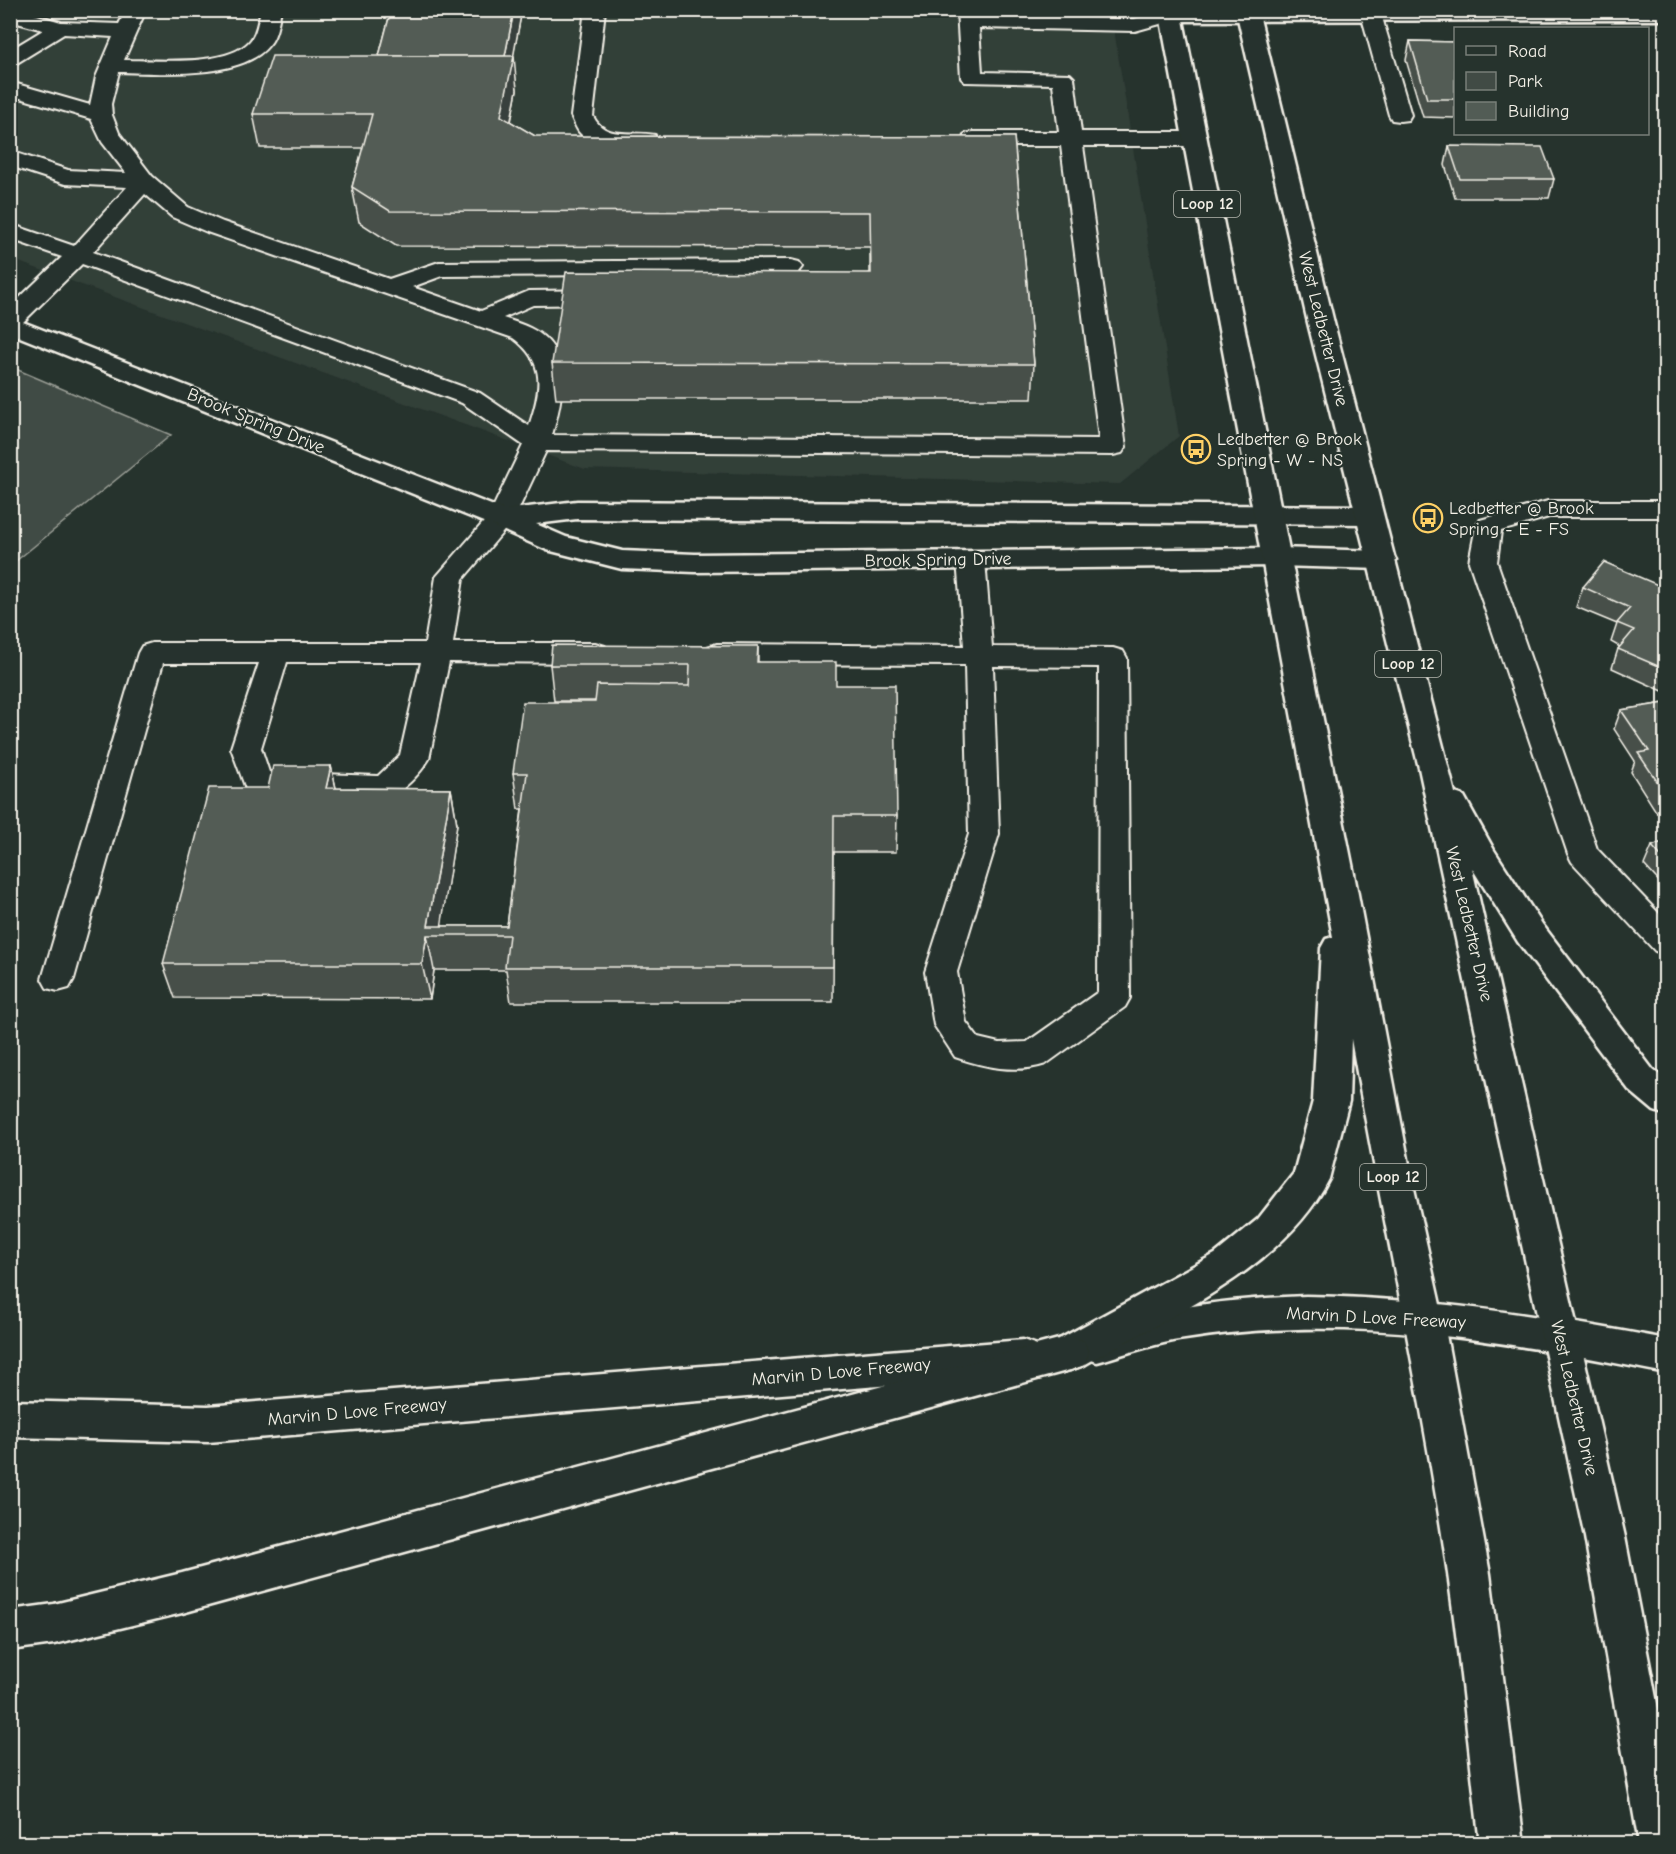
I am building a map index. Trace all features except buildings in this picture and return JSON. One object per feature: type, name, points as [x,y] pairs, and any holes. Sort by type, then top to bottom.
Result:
[{"type":"main road","points":[[1166,12],[1665,14]]},
{"type":"main road","name":"Loop 12","points":[[1166,12],[1195,139],[1341,889],[1393,1175],[1424,1318],[1469,1574],[1502,1844]]},
{"type":"main road","name":"West Ledbetter Drive","points":[[1247,13],[1369,515],[1434,768],[1605,1537],[1661,1844]]},
{"type":"main road","name":"Brook Spring Drive","points":[[10,322],[501,519],[557,544],[622,560],[695,563],[1277,557],[1382,560]]},
{"type":"main road","name":"Brook Spring Drive","points":[[501,519],[577,510],[1369,515]]},
{"type":"main road","points":[[1434,768],[1482,856],[1530,933],[1641,1080],[1665,1101]]},
{"type":"main road","points":[[10,1630],[54,1624],[182,1593],[1070,1353],[1228,1265],[1271,1230],[1311,1179],[1331,1101],[1341,889]]},
{"type":"main road","name":"Marvin D Love Freeway","points":[[10,1419],[208,1424],[1070,1353],[1184,1322],[1277,1313],[1424,1318],[1560,1334],[1665,1356]]},
{"type":"lane","points":[[136,10],[102,88],[101,115],[117,148],[144,181],[180,212],[215,227],[522,333],[540,348],[550,368],[551,393],[537,443],[501,519],[450,577],[437,652],[414,759],[386,787],[257,782],[246,748],[276,653]]},
{"type":"lane","points":[[112,66],[200,65],[227,62],[243,56],[260,43],[271,10]]},
{"type":"lane","points":[[595,10],[582,117],[589,130],[611,140],[670,140]]},
{"type":"lane","points":[[10,231],[471,398],[537,443],[1113,447],[1063,78],[972,78],[967,16],[1135,25],[1166,12]]},
{"type":"lane","points":[[10,14],[60,28],[128,31]]},
{"type":"lane","points":[[1371,14],[1400,115]]},
{"type":"lane","points":[[10,59],[60,28]]},
{"type":"lane","points":[[10,88],[101,115]]},
{"type":"lane","points":[[953,139],[1195,139]]},
{"type":"lane","points":[[10,158],[65,177],[144,181]]},
{"type":"lane","points":[[10,322],[78,255],[144,181]]},
{"type":"lane","points":[[388,288],[439,269],[791,267]]},
{"type":"lane","points":[[482,318],[529,298],[623,297]]},
{"type":"lane","points":[[1665,509],[1548,509],[1489,526],[1483,562],[1583,854],[1665,942]]},
{"type":"lane","points":[[696,654],[979,656],[1113,658],[1114,998],[1034,1055],[999,1056],[967,1048],[950,1024],[941,972],[984,834],[979,656],[971,560]]},
{"type":"lane","points":[[58,979],[152,653],[626,653]]},
{"type":"shaded area","points":[[10,11],[1111,11],[1179,436],[1120,484],[585,469],[11,259]]},
{"type":"green space","points":[[11,367],[171,435],[11,565]]},
{"type":"place","name":"Ledbetter @ Brook Spring - W - NS","points":[[1196,449]]},
{"type":"place","name":"Ledbetter @ Brook Spring - E - FS","points":[[1428,518]]}]
